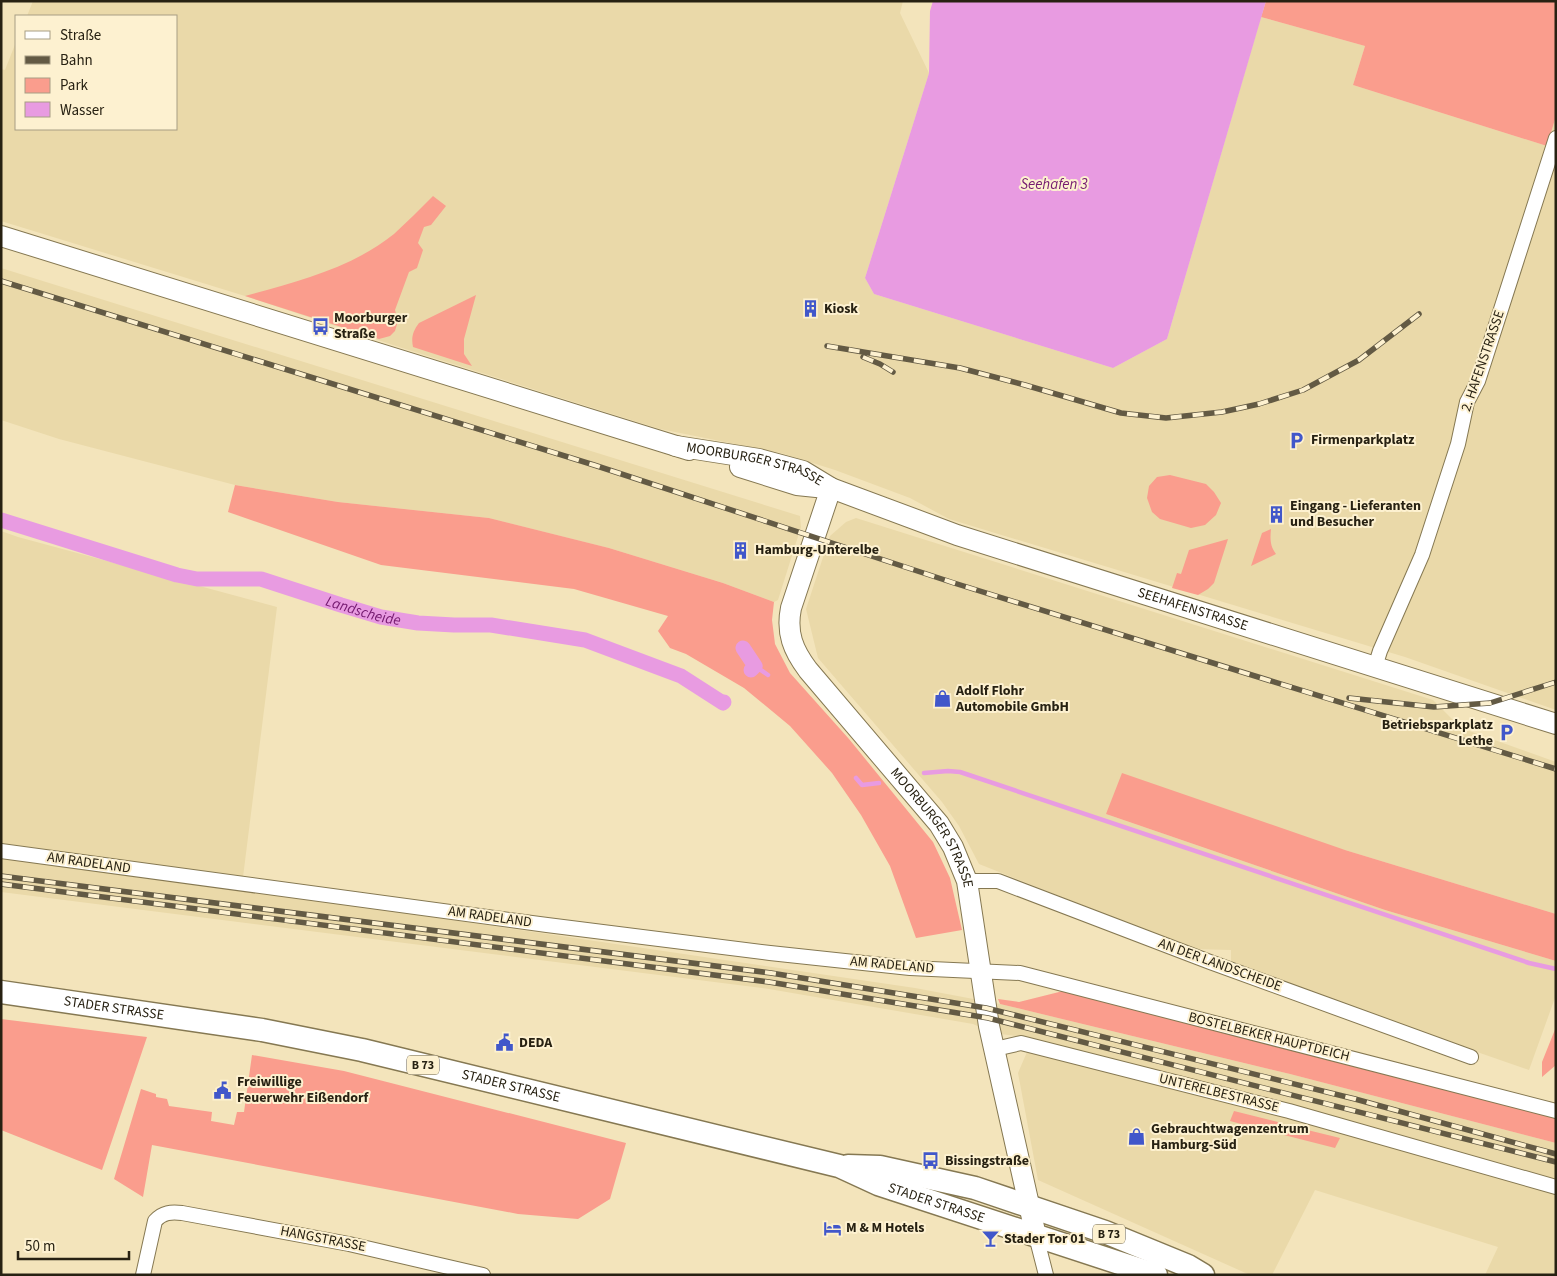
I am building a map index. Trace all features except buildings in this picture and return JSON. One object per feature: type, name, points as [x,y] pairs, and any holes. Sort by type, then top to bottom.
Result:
[{"type":"main road","name":"MOORBURGER STRASSE","points":[[1,236],[797,485],[831,488],[791,608],[790,639],[798,656],[816,679],[939,824],[953,847],[967,882],[986,1008],[1036,1236]]},
{"type":"main road","name":"SEEHAFENSTRASSE","points":[[831,488],[957,535],[1556,724]]},
{"type":"main road","name":"STADER STRASSE","points":[[1,992],[262,1030],[362,1050],[839,1166],[878,1184],[1036,1236]]},
{"type":"main road","name":"STADER STRASSE","points":[[839,1166],[880,1167],[928,1176],[1029,1205]]},
{"type":"main road","name":"B 73","points":[[1029,1205],[1105,1232],[1188,1266],[1203,1275]]},
{"type":"main road","name":"B 73","points":[[1036,1236],[1156,1275]]},
{"type":"street","name":"2. HAFENSTRASSE","points":[[1375,667],[1380,651],[1422,556],[1458,444],[1467,402],[1478,381],[1556,138]]},
{"type":"street","name":"AM RADELAND","points":[[1,851],[751,951],[910,968],[981,971]]},
{"type":"street","name":"AN DER LANDSCHEIDE","points":[[967,882],[998,881],[1210,962],[1471,1057]]},
{"type":"street","name":"BOSTELBEKER HAUPTDEICH","points":[[981,971],[1020,973],[1556,1111]]},
{"type":"street","name":"UNTERELBESTRASSE","points":[[996,1049],[1021,1043],[1289,1111],[1556,1187]]},
{"type":"street","name":"HANGSTRASSE","points":[[144,1275],[155,1221],[161,1215],[170,1213],[334,1240],[484,1275]]},
{"type":"street","points":[[1036,1236],[1046,1275]]},
{"type":"shaded area","points":[[33,1],[903,1],[900,13],[929,73],[865,278],[874,294],[1113,368],[1167,339],[1261,17],[1365,46],[1353,85],[1547,146],[1556,116],[1556,710],[1405,657],[949,519],[910,498],[835,470],[781,453],[660,429],[399,347],[245,296],[1,221],[1,69],[5,70],[15,45],[15,130],[178,130],[178,15],[27,15]]},
{"type":"shaded area","points":[[1,268],[800,516],[801,527],[778,600],[774,602],[723,583],[609,548],[489,518],[338,502],[235,485],[59,439],[1,420]]},
{"type":"shaded area","points":[[856,518],[1433,700],[1461,728],[1556,762],[1556,914],[1345,850],[1106,814],[1385,910],[1556,961],[1556,995],[1529,1070],[1336,1003],[1231,963],[1231,950],[1193,949],[979,864],[959,826],[942,802],[818,658],[806,609],[830,536],[846,522]]},
{"type":"shaded area","points":[[1,531],[277,607],[243,877],[1,843]]},
{"type":"shaded area","points":[[1,854],[915,988],[1000,1004],[1290,1074],[1556,1143],[1556,1275],[1485,1275],[1498,1247],[1315,1190],[1272,1275],[1250,1275],[1038,1180],[1018,1073],[1033,1038],[993,1033],[973,1024],[769,989],[1,892]]},
{"type":"green space","points":[[1266,1],[1556,1],[1556,116],[1547,146],[1353,85],[1365,46],[1261,17]]},
{"type":"green space","points":[[433,196],[446,206],[431,225],[424,227],[418,243],[423,250],[417,268],[409,272],[395,310],[398,321],[395,331],[390,336],[379,339],[245,296],[323,272],[360,256],[394,234]]},
{"type":"green space","points":[[476,295],[464,339],[464,354],[472,366],[413,347],[413,334],[419,323]]},
{"type":"green space","points":[[1170,475],[1206,484],[1214,492],[1221,503],[1216,515],[1205,525],[1191,528],[1160,519],[1152,512],[1147,498],[1149,486],[1157,477]]},
{"type":"green space","points":[[235,485],[338,502],[489,518],[609,548],[723,583],[774,602],[772,620],[775,644],[790,673],[849,739],[933,842],[950,878],[962,930],[916,938],[890,866],[861,815],[832,773],[790,726],[744,688],[686,654],[670,648],[658,631],[668,616],[574,589],[381,565],[228,512]]},
{"type":"green space","points":[[1271,529],[1271,542],[1276,554],[1251,566],[1262,533]]},
{"type":"green space","points":[[1228,539],[1214,583],[1208,589],[1198,595],[1172,588],[1177,573],[1181,574],[1189,550]]},
{"type":"green space","points":[[1122,773],[1345,850],[1556,914],[1556,961],[1385,910],[1106,814]]},
{"type":"green space","points":[[1063,991],[1556,1117],[1556,1143],[1290,1074],[1000,1004],[998,999],[1019,1002]]},
{"type":"green space","points":[[1,1019],[147,1037],[102,1170],[1,1130]]},
{"type":"green space","points":[[1556,1027],[1556,1065],[1542,1077],[1542,1062]]},
{"type":"green space","points":[[252,1055],[344,1071],[626,1143],[610,1199],[578,1219],[518,1214],[152,1145],[143,1197],[114,1179],[141,1089],[156,1094],[156,1097],[167,1099],[169,1106],[212,1112],[211,1121],[234,1125],[237,1112],[244,1112]]},
{"type":"green space","points":[[1234,1111],[1282,1123],[1279,1134],[1230,1121]]},
{"type":"green space","points":[[1287,1125],[1340,1138],[1335,1148],[1284,1135]]},
{"type":"water","name":"Seehafen 3","points":[[933,1],[1266,1],[1167,339],[1113,368],[874,294],[865,278],[929,73],[930,11]]},
{"type":"waterway","name":"Landscheide","points":[[1,520],[177,575],[197,579],[261,579],[381,617],[418,623],[491,625],[585,640],[681,676],[724,702]]},
{"type":"waterway","name":"Landscheide","points":[[743,648],[755,666],[751,670]]},
{"type":"waterway","points":[[755,666],[768,675]]},
{"type":"waterway","points":[[924,773],[960,772],[1529,963],[1556,969]]},
{"type":"waterway","points":[[856,778],[862,785],[879,783]]},
{"type":"railway","points":[[1,281],[594,465],[954,583],[1556,769]]},
{"type":"railway","points":[[827,346],[960,368],[1121,413],[1166,418],[1222,412],[1259,404],[1303,390],[1359,360],[1419,314]]},
{"type":"railway","points":[[863,357],[893,372]]},
{"type":"railway","points":[[1349,698],[1434,707],[1490,703],[1556,682]]},
{"type":"railway","points":[[1,876],[771,973],[986,1008],[1355,1099],[1556,1154]]},
{"type":"railway","points":[[1,884],[769,982],[988,1018],[1556,1162]]},
{"type":"place","name":"Kiosk","points":[[810,309]]},
{"type":"place","name":"Moorburger Straße","points":[[320,326]]},
{"type":"place","name":"Firmenparkplatz","points":[[1297,440]]},
{"type":"place","name":"Eingang - Lieferanten und Besucher","points":[[1276,514]]},
{"type":"place","name":"Hamburg-Unterelbe","points":[[741,550]]},
{"type":"place","name":"Adolf Flohr Automobile GmbH","points":[[942,699]]},
{"type":"place","name":"Betriebsparkplatz Lethe","points":[[1507,733]]},
{"type":"place","name":"DEDA","points":[[505,1043]]},
{"type":"place","name":"Freiwillige Feuerwehr Eißendorf","points":[[223,1090]]},
{"type":"place","name":"Gebrauchtwagenzentrum Hamburg-Süd","points":[[1137,1137]]},
{"type":"place","name":"Bissingstraße","points":[[931,1161]]},
{"type":"place","name":"M & M Hotels","points":[[832,1228]]},
{"type":"place","name":"Stader Tor 01","points":[[990,1239]]}]
